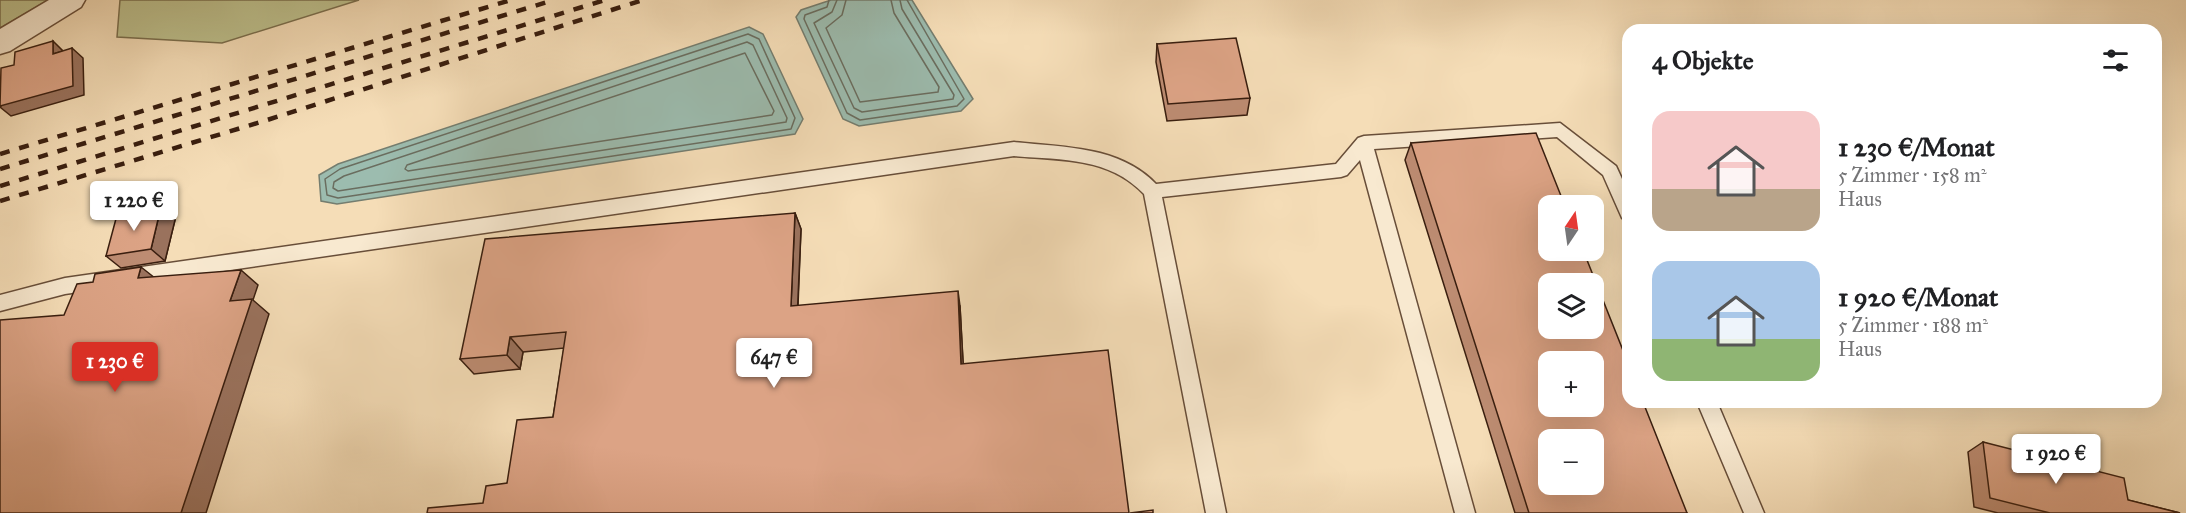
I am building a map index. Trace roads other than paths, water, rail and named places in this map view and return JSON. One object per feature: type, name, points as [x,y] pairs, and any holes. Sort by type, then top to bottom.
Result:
[{"type":"street","points":[[0,43],[71,0]]},
{"type":"lane","points":[[1152,191],[1341,170],[1364,143],[1560,130],[1610,171],[1622,199]]},
{"type":"lane","points":[[1364,143],[1464,513]]},
{"type":"lane","points":[[0,303],[76,285],[1014,149],[1090,156],[1135,173],[1152,191],[1216,513]]},
{"type":"lane","points":[[1710,408],[1754,513]]},
{"type":"water","points":[[831,0],[912,0],[973,99],[961,111],[859,126],[843,119],[796,17],[801,10]]},
{"type":"water","points":[[749,27],[763,34],[803,119],[795,134],[337,204],[321,201],[319,175],[338,164]]},
{"type":"railway","points":[[0,154],[511,0]]},
{"type":"railway","points":[[0,169],[554,0]]},
{"type":"railway","points":[[0,186],[605,0]]},
{"type":"railway","points":[[0,201],[264,121],[643,0]]}]
